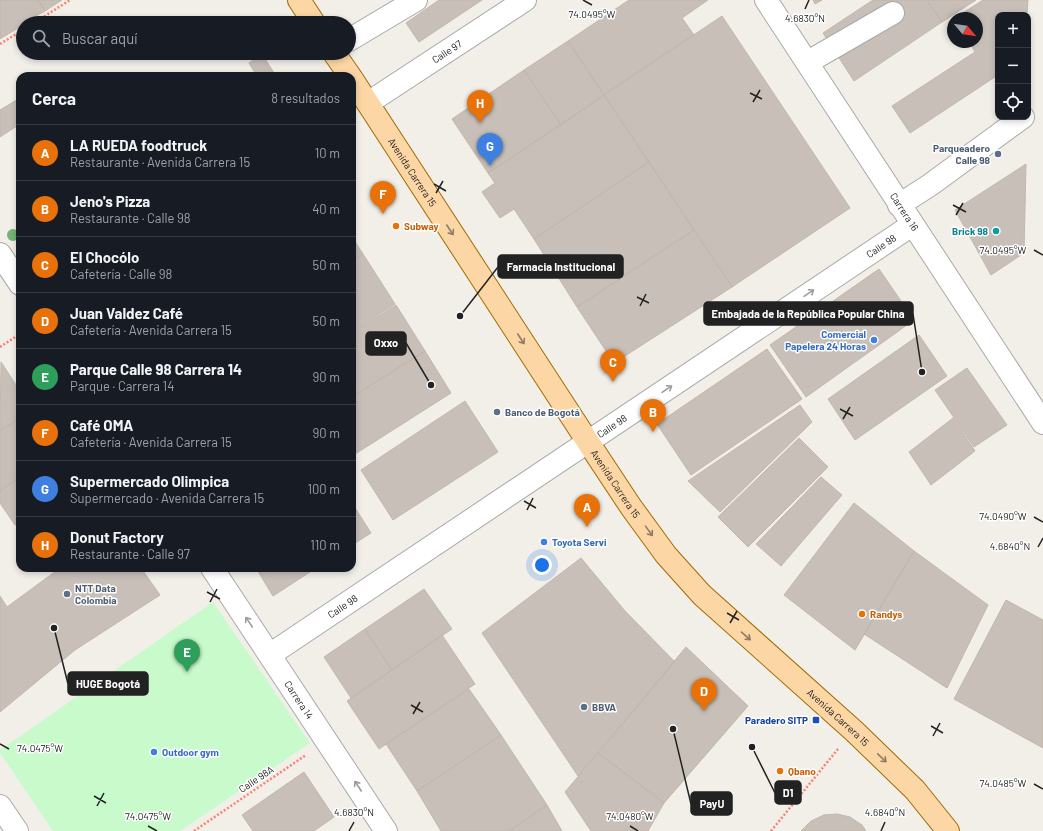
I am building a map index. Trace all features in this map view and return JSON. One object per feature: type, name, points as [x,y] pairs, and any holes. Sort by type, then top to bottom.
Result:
[{"type":"main road","points":[[299,0],[309,16]]},
{"type":"main road","points":[[339,60],[347,72]]},
{"type":"main road","name":"Avenida Carrera 15","points":[[356,86],[588,442],[631,507],[666,555],[702,595],[854,731],[914,790],[948,831]]},
{"type":"street","points":[[356,36],[416,0]]},
{"type":"street","name":"Calle 97","points":[[368,103],[525,0]]},
{"type":"street","name":"Carrera 16","points":[[766,0],[1043,423]]},
{"type":"street","points":[[808,62],[893,13]]},
{"type":"street","points":[[899,205],[930,185],[1020,120]]},
{"type":"street","name":"Calle 98","points":[[271,654],[912,224]]},
{"type":"street","points":[[0,254],[16,278]]},
{"type":"street","name":"Carrera 14","points":[[215,572],[328,740],[386,831]]},
{"type":"street","points":[[0,806],[17,831]]},
{"type":"path","points":[[45,16],[70,0]]},
{"type":"path","points":[[0,44],[16,34]]},
{"type":"path","points":[[0,347],[16,337]]},
{"type":"path","points":[[772,831],[854,731]]},
{"type":"path","name":"Calle 98A","points":[[194,831],[328,740]]},
{"type":"green space","points":[[213,602],[310,743],[180,831],[53,831],[0,753],[0,750]]},
{"type":"building","points":[[0,0],[38,0],[45,11],[36,16],[16,16],[16,29],[0,39]]},
{"type":"building","points":[[38,0],[62,0],[45,11]]},
{"type":"building","points":[[439,0],[482,0],[419,42],[406,23]]},
{"type":"building","points":[[629,0],[708,0],[682,18],[694,35],[604,95],[568,41]]},
{"type":"building","points":[[813,0],[822,0],[815,4]]},
{"type":"building","points":[[873,0],[927,0],[942,22],[854,81],[823,33]]},
{"type":"building","points":[[927,0],[976,0],[957,12],[947,12],[947,19],[942,22]]},
{"type":"building","points":[[983,0],[1028,0],[1027,12],[995,12],[995,77],[910,133],[892,106],[975,52],[973,48],[983,48],[983,12],[964,12]]},
{"type":"building","points":[[722,16],[850,208],[732,287],[604,95]]},
{"type":"building","points":[[568,41],[604,95],[561,125],[524,70]]},
{"type":"building","points":[[253,60],[266,60],[273,72],[255,72],[249,63]]},
{"type":"building","points":[[524,70],[561,125],[488,173],[452,119]]},
{"type":"building","points":[[604,95],[649,162],[534,239],[514,209],[500,218],[482,192],[495,183],[488,173]]},
{"type":"building","points":[[16,100],[16,127],[0,137],[0,110]]},
{"type":"building","points":[[649,162],[694,230],[577,307],[534,239]]},
{"type":"building","name":"Brick 98","points":[[1026,164],[1024,253],[991,275],[955,210]]},
{"type":"building","points":[[694,230],[732,287],[614,363],[577,307]]},
{"type":"building","points":[[356,243],[363,254],[356,258]]},
{"type":"building","points":[[363,254],[395,304],[356,329],[356,258]]},
{"type":"building","points":[[879,269],[914,320],[806,397],[770,345]]},
{"type":"building","points":[[396,305],[425,351],[356,394],[356,330]]},
{"type":"building","points":[[919,335],[947,376],[855,440],[828,399]]},
{"type":"building","points":[[767,349],[802,399],[691,475],[657,424]]},
{"type":"building","points":[[425,351],[451,393],[356,453],[356,394]]},
{"type":"building","points":[[1,362],[16,385],[16,421],[0,431]]},
{"type":"building","points":[[967,368],[1007,425],[974,447],[935,390]]},
{"type":"building","points":[[465,401],[498,452],[393,520],[361,470]]},
{"type":"building","points":[[800,405],[812,422],[720,512],[688,481]]},
{"type":"building","points":[[953,418],[975,451],[931,485],[909,452]]},
{"type":"building","points":[[16,421],[16,480],[0,491],[0,431]]},
{"type":"building","points":[[799,438],[828,467],[748,547],[718,517]]},
{"type":"building","points":[[821,477],[842,495],[781,566],[756,544]]},
{"type":"building","points":[[16,480],[15,525],[0,503],[0,491]]},
{"type":"building","points":[[854,503],[914,551],[855,650],[784,595]]},
{"type":"building","points":[[356,509],[371,533],[356,542]]},
{"type":"building","points":[[914,551],[988,605],[947,688],[864,634]]},
{"type":"building","name":"BBVA","points":[[581,558],[625,611],[675,662],[578,776],[482,633]]},
{"type":"building","points":[[55,572],[144,572],[160,595],[75,650],[0,712],[0,596],[7,607]]},
{"type":"building","points":[[258,572],[310,572],[273,596]]},
{"type":"building","points":[[424,589],[452,629],[392,670],[365,629]]},
{"type":"building","points":[[1006,600],[1043,620],[1043,748],[954,699]]},
{"type":"building","points":[[365,629],[392,670],[351,698],[324,657]]},
{"type":"building","points":[[442,635],[475,684],[379,749],[347,701]]},
{"type":"building","points":[[686,647],[748,706],[664,803],[598,753]]},
{"type":"building","points":[[469,689],[501,735],[417,791],[386,744]]},
{"type":"building","points":[[501,735],[547,805],[509,831],[441,831],[417,791]]},
{"type":"building","points":[[598,753],[664,803],[648,831],[591,831],[565,792]]},
{"type":"building","points":[[304,772],[334,817],[314,831],[253,831],[242,815]]},
{"type":"building","points":[[547,805],[562,831],[509,831]]},
{"type":"building","points":[[837,814],[850,817],[862,825],[866,831],[801,831],[811,821],[824,815]]},
{"type":"place","name":"Donut Factory","points":[[480,123]]},
{"type":"place","name":"Parqueadero Calle 98","points":[[998,154]]},
{"type":"place","name":"Supermercado Olimpica","points":[[490,166]]},
{"type":"place","name":"Café OMA","points":[[383,214]]},
{"type":"place","name":"Subway","points":[[396,226]]},
{"type":"place","name":"Brick 98","points":[[996,231]]},
{"type":"place","name":"Farmacia Institucional","points":[[460,316]]},
{"type":"place","name":"Comercial Papelera 24 Horas","points":[[874,340]]},
{"type":"place","name":"Embajada de la República Popular China","points":[[922,372]]},
{"type":"place","name":"El Chocólo","points":[[613,382]]},
{"type":"place","name":"Oxxo","points":[[431,385]]},
{"type":"place","name":"Banco de Bogotá","points":[[497,412]]},
{"type":"place","name":"Jeno's Pizza","points":[[653,432]]},
{"type":"place","name":"LA RUEDA foodtruck","points":[[587,527]]},
{"type":"place","name":"Toyota Servi","points":[[544,542]]},
{"type":"place","name":"NTT Data Colombia","points":[[67,594]]},
{"type":"place","name":"Randys","points":[[862,614]]},
{"type":"place","name":"HUGE Bogotá","points":[[54,628]]},
{"type":"place","name":"Parque Calle 98 Carrera 14","points":[[187,672]]},
{"type":"place","name":"BBVA","points":[[584,707]]},
{"type":"place","name":"Juan Valdez Café","points":[[704,711]]},
{"type":"place","name":"Paradero SITP","points":[[816,720]]},
{"type":"place","name":"PayU","points":[[673,729]]},
{"type":"place","name":"D1","points":[[752,747]]},
{"type":"place","name":"Outdoor gym","points":[[154,752]]},
{"type":"place","name":"Qbano","points":[[780,771]]}]
